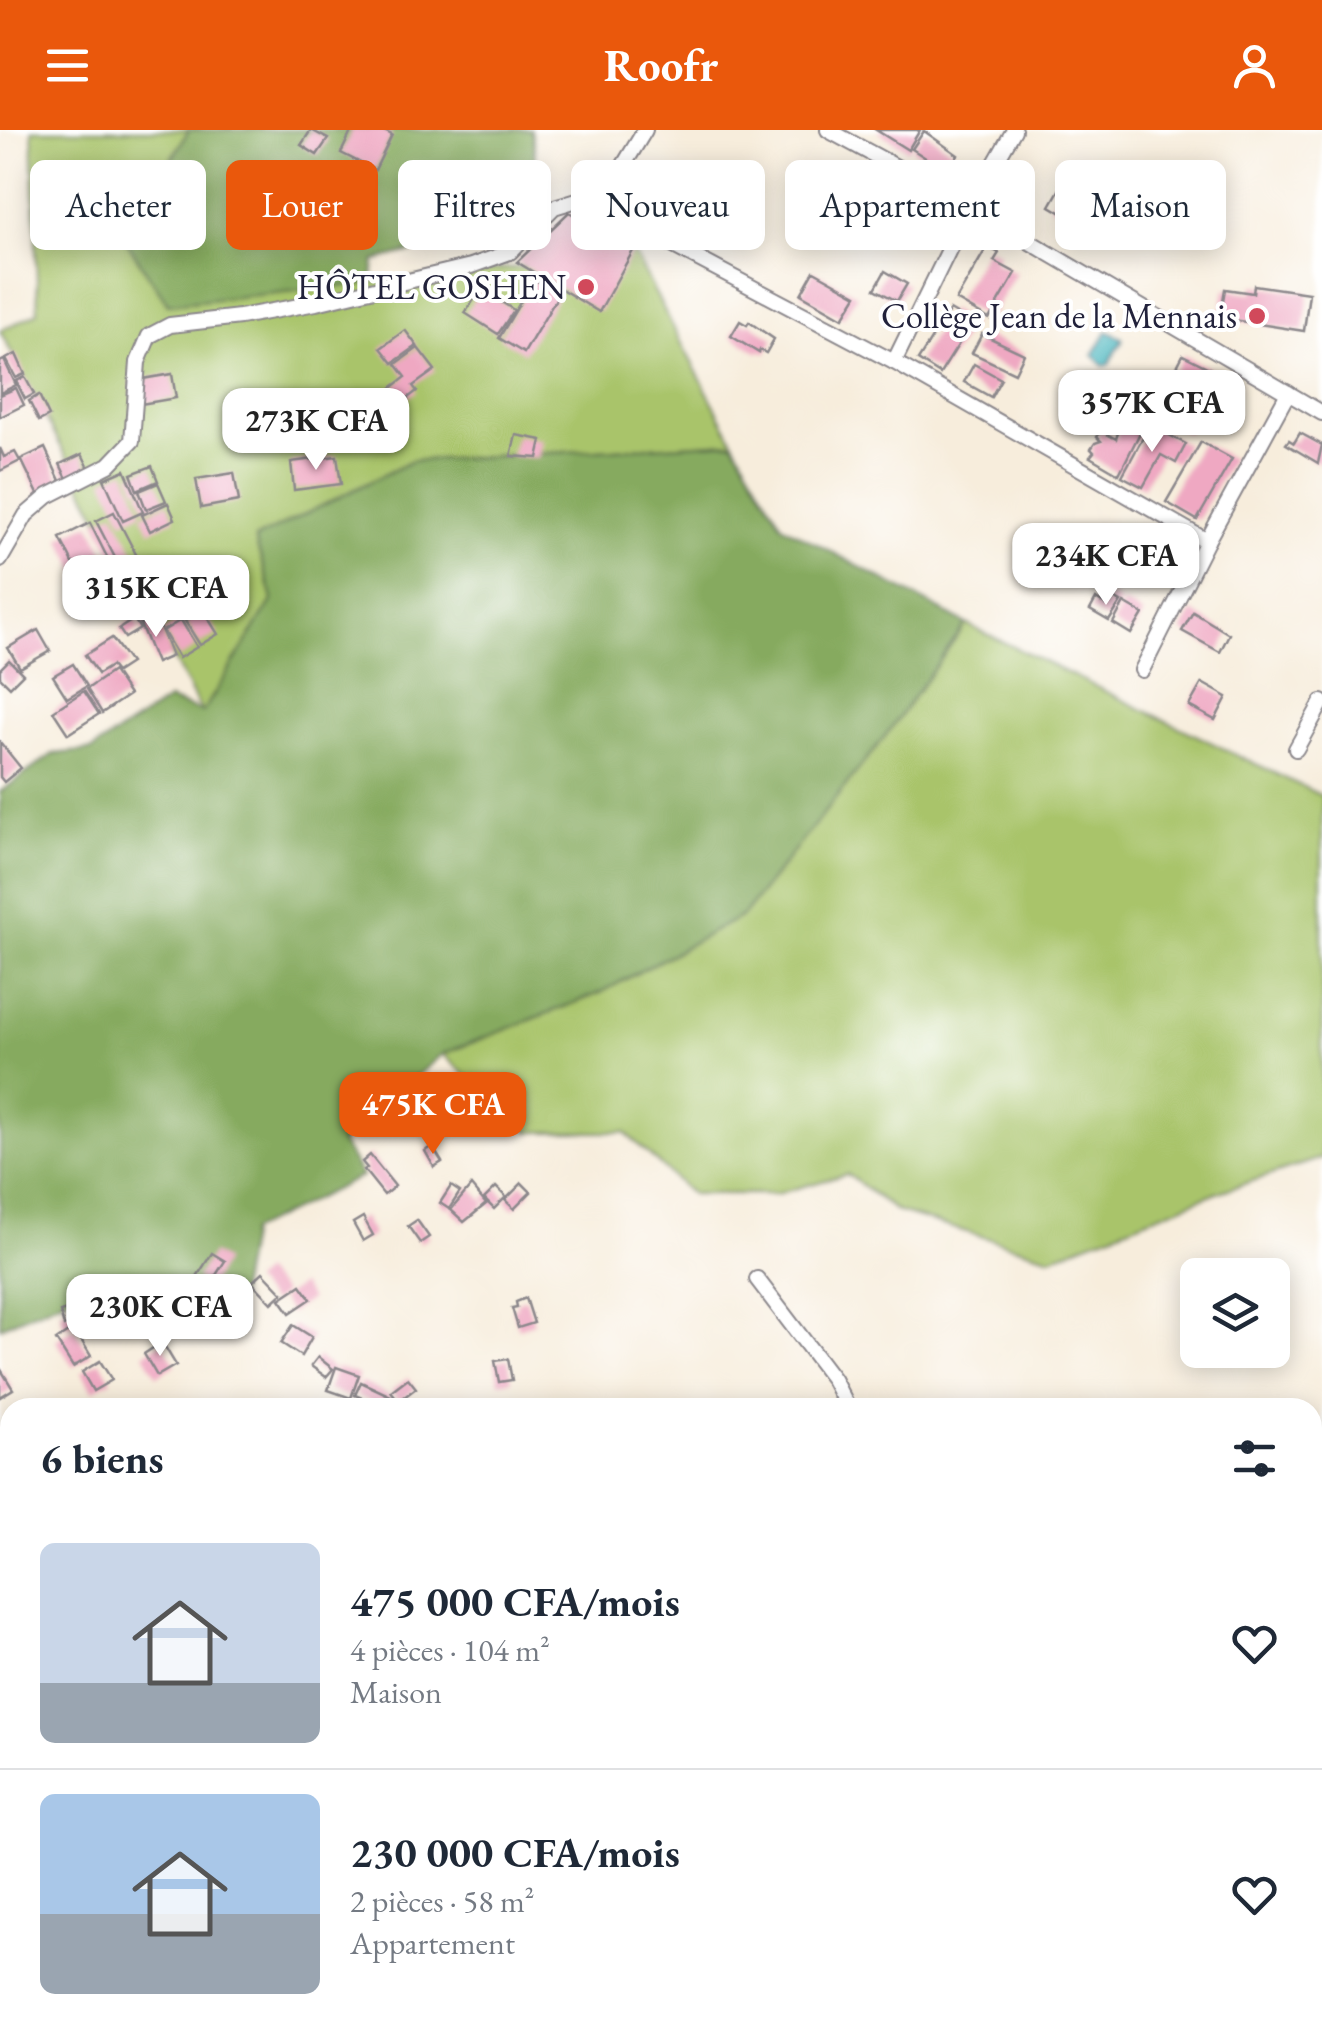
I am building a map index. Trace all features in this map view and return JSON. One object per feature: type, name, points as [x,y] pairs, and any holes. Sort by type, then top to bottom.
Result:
[{"type":"street","points":[[627,160],[646,130]]},
{"type":"street","points":[[828,130],[883,160]]},
{"type":"street","points":[[997,160],[1014,130]]},
{"type":"street","points":[[0,560],[5,542],[26,515],[48,496],[109,465],[132,440],[138,362],[149,336],[170,325],[297,306],[472,266],[510,252],[554,207],[571,202]]},
{"type":"street","points":[[1035,246],[1322,413]]},
{"type":"street","points":[[680,250],[894,362],[1207,541]]},
{"type":"street","points":[[894,362],[949,250]]},
{"type":"street","points":[[1142,670],[1288,393]]},
{"type":"street","points":[[1296,750],[1322,702]]},
{"type":"street","points":[[757,1279],[842,1398]]},
{"type":"green space","points":[[32,130],[189,130],[171,160],[33,160]]},
{"type":"green space","points":[[189,130],[531,130],[535,156],[535,160],[398,160],[398,250],[418,250],[375,261],[372,283],[168,304],[132,250],[206,250],[206,160],[171,160]]},
{"type":"green space","points":[[36,250],[133,250],[168,304],[635,255],[734,442],[412,461],[255,539],[273,599],[260,658],[202,713],[0,331],[38,312]]},
{"type":"green space","points":[[734,442],[782,525],[966,624],[889,731],[743,915],[600,993],[442,1054],[341,1142],[362,1176],[250,1231],[235,1314],[160,1323],[87,1289],[0,1327],[0,792],[53,754],[92,750],[168,700],[203,712],[273,599],[255,539],[412,461]]},
{"type":"green space","points":[[966,624],[1322,796],[1322,1158],[1207,1196],[1051,1257],[896,1211],[847,1174],[776,1194],[691,1194],[625,1132],[530,1132],[442,1054],[600,993],[743,915],[889,731]]},
{"type":"water","points":[[1107,331],[1122,338],[1122,342],[1108,365],[1103,365],[1093,355]]},
{"type":"building","points":[[311,130],[328,139],[317,155],[301,145]]},
{"type":"building","points":[[352,130],[382,130],[392,135],[378,164],[378,160],[355,160],[341,153]]},
{"type":"building","points":[[876,130],[920,130],[908,150]]},
{"type":"building","points":[[924,131],[958,155],[955,160],[929,160],[912,149]]},
{"type":"building","name":"HÔTEL GOSHEN","points":[[569,212],[571,250],[633,250],[599,312],[517,262],[529,250],[551,250],[551,229]]},
{"type":"building","points":[[985,250],[999,253],[994,261],[1016,273],[989,319],[956,300]]},
{"type":"building","points":[[814,271],[857,295],[843,318],[801,294]]},
{"type":"building","points":[[885,271],[907,284],[897,301],[875,289]]},
{"type":"building","points":[[534,279],[559,294],[524,353],[499,338]]},
{"type":"building","points":[[1254,285],[1309,293],[1304,331],[1220,318],[1225,289],[1253,293]]},
{"type":"building","points":[[481,289],[514,310],[498,334],[465,313]]},
{"type":"building","points":[[950,310],[972,323],[940,374],[918,360]]},
{"type":"building","points":[[740,321],[747,325],[749,322],[774,339],[766,353],[759,353],[731,336]]},
{"type":"building","points":[[405,330],[417,346],[393,363],[381,348]]},
{"type":"building","points":[[982,334],[1024,354],[1015,373],[972,353]]},
{"type":"building","points":[[418,348],[435,370],[413,386],[417,391],[378,421],[367,406],[406,377],[396,364]]},
{"type":"building","points":[[16,354],[25,374],[16,378],[6,359]]},
{"type":"building","points":[[1183,355],[1219,373],[1187,433],[1152,415]]},
{"type":"building","points":[[4,360],[16,385],[0,393],[0,362]]},
{"type":"building","points":[[974,364],[1001,379],[991,397],[964,382]]},
{"type":"building","points":[[172,374],[176,398],[135,405],[131,381]]},
{"type":"building","points":[[25,377],[34,394],[25,399],[16,381]]},
{"type":"building","points":[[16,388],[24,405],[0,417],[0,395]]},
{"type":"building","points":[[1146,389],[1157,399],[1119,474],[1090,457],[1094,452],[1091,449],[1101,441],[1097,437],[1101,431],[1116,439],[1118,433],[1103,425],[1118,404],[1130,413]]},
{"type":"building","points":[[39,395],[49,416],[39,421],[29,401]]},
{"type":"building","points":[[1150,425],[1186,444],[1176,463],[1161,455],[1143,487],[1122,476]]},
{"type":"building","points":[[1300,433],[1322,445],[1318,463],[1286,444],[1289,440],[1294,443]]},
{"type":"building","points":[[516,435],[542,440],[538,458],[511,456]]},
{"type":"building","points":[[1201,442],[1232,459],[1197,520],[1166,502]]},
{"type":"building","points":[[0,448],[4,457],[15,452],[20,461],[0,471]]},
{"type":"building","points":[[45,448],[62,485],[39,496],[21,459]]},
{"type":"building","points":[[82,454],[92,474],[70,485],[60,464]]},
{"type":"building","points":[[337,456],[341,484],[294,490],[291,462]]},
{"type":"building","points":[[152,466],[158,481],[137,490],[131,474]]},
{"type":"building","points":[[125,470],[143,512],[123,521],[104,479]]},
{"type":"building","points":[[234,473],[239,501],[201,508],[196,479]]},
{"type":"building","points":[[158,483],[166,501],[146,509],[139,491]]},
{"type":"building","points":[[168,503],[175,519],[150,531],[142,515]]},
{"type":"building","points":[[114,512],[154,589],[136,598],[96,521]]},
{"type":"building","points":[[90,523],[120,583],[91,598],[60,538]]},
{"type":"building","points":[[1110,596],[1121,602],[1109,621],[1090,610],[1096,599],[1105,605]]},
{"type":"building","points":[[1124,603],[1143,614],[1131,634],[1113,623]]},
{"type":"building","points":[[203,610],[218,634],[200,645],[185,621]]},
{"type":"building","points":[[1193,612],[1229,634],[1220,652],[1182,631]]},
{"type":"building","points":[[156,617],[172,656],[156,663],[140,624]]},
{"type":"building","points":[[134,619],[140,629],[125,638],[119,629]]},
{"type":"building","points":[[181,620],[197,647],[179,658],[163,631]]},
{"type":"building","points":[[38,630],[50,651],[20,668],[8,648]]},
{"type":"building","points":[[112,638],[130,663],[116,672],[111,666],[98,674],[85,655]]},
{"type":"building","points":[[9,660],[23,674],[10,687],[0,677],[0,669]]},
{"type":"building","points":[[73,664],[87,686],[67,698],[53,676]]},
{"type":"building","points":[[113,671],[129,695],[102,713],[87,689]]},
{"type":"building","points":[[1202,683],[1227,697],[1215,720],[1189,706]]},
{"type":"building","points":[[84,691],[99,714],[68,734],[53,711]]},
{"type":"building","points":[[0,742],[21,768],[4,782],[0,777]]},
{"type":"building","points":[[407,1084],[425,1102],[413,1113],[396,1096]]},
{"type":"building","points":[[432,1146],[442,1162],[434,1167],[425,1151]]},
{"type":"building","points":[[370,1155],[395,1186],[384,1195],[364,1170],[367,1168],[362,1162]]},
{"type":"building","points":[[522,1183],[531,1192],[514,1209],[505,1200]]},
{"type":"building","points":[[451,1186],[460,1192],[449,1209],[440,1203]]},
{"type":"building","points":[[471,1186],[486,1204],[464,1222],[451,1210]]},
{"type":"building","points":[[496,1187],[506,1197],[494,1209],[484,1199]]},
{"type":"building","points":[[363,1217],[373,1235],[363,1241],[353,1223]]},
{"type":"building","points":[[417,1220],[429,1237],[420,1243],[408,1226]]},
{"type":"building","points":[[212,1253],[225,1261],[209,1286],[196,1278]]},
{"type":"building","points":[[263,1272],[283,1293],[272,1303],[252,1282]]},
{"type":"building","points":[[301,1285],[311,1299],[290,1313],[280,1299]]},
{"type":"building","points":[[526,1298],[534,1323],[518,1328],[512,1308]]},
{"type":"building","points":[[82,1305],[87,1320],[64,1326],[60,1312]]},
{"type":"building","points":[[293,1325],[312,1337],[301,1356],[281,1343]]},
{"type":"building","points":[[74,1328],[91,1356],[73,1367],[56,1340]]},
{"type":"building","points":[[162,1342],[176,1365],[157,1376],[144,1354]]},
{"type":"building","points":[[318,1357],[333,1369],[326,1377],[311,1366]]},
{"type":"building","points":[[508,1359],[512,1380],[499,1382],[495,1361]]},
{"type":"building","points":[[100,1361],[112,1380],[93,1391],[82,1372]]},
{"type":"building","points":[[336,1367],[359,1375],[351,1398],[328,1390]]},
{"type":"building","points":[[0,1368],[13,1389],[0,1397]]},
{"type":"building","points":[[408,1378],[416,1388],[403,1398],[397,1398],[391,1391]]},
{"type":"building","points":[[361,1382],[391,1396],[362,1398],[355,1395]]},
{"type":"place","name":"HÔTEL GOSHEN","points":[[586,287]]},
{"type":"place","name":"Collège Jean de la Mennais","points":[[1257,316]]}]
